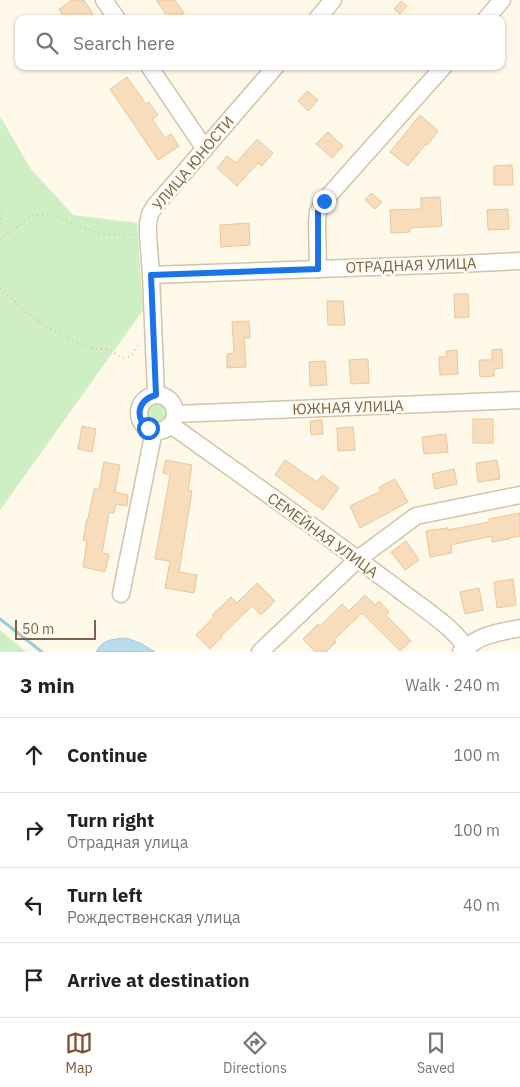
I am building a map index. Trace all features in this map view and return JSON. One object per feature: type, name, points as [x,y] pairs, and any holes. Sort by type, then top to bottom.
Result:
[{"type":"street","points":[[104,0],[114,15]]},
{"type":"street","points":[[320,15],[333,0]]},
{"type":"street","points":[[489,15],[502,0]]},
{"type":"street","points":[[152,70],[205,149]]},
{"type":"street","name":"УЛИЦА ЮНОСТИ","points":[[156,395],[148,235],[150,214],[273,70]]},
{"type":"street","points":[[318,269],[318,212],[324,201],[440,70]]},
{"type":"street","name":"ОТРАДНАЯ УЛИЦА","points":[[151,275],[520,261]]},
{"type":"street","points":[[156,395],[167,398],[172,402],[174,408],[173,420],[166,429],[154,431],[144,425],[139,415],[142,404],[145,400],[156,395]]},
{"type":"street","name":"ЮЖНАЯ УЛИЦА","points":[[173,420],[520,400]]},
{"type":"street","name":"СЕМЕЙНАЯ УЛИЦА","points":[[173,420],[452,631],[465,650]]},
{"type":"street","points":[[120,594],[154,431]]},
{"type":"street","points":[[260,652],[358,559],[416,516],[520,495]]},
{"type":"street","points":[[465,650],[480,638],[520,628]]},
{"type":"path","points":[[0,204],[2,210],[0,225]]},
{"type":"path","points":[[0,239],[31,216],[47,214],[100,234],[148,235]]},
{"type":"path","points":[[0,288],[47,327],[95,349],[109,348],[121,358],[131,356],[143,339],[153,333]]},
{"type":"green space","points":[[0,116],[30,168],[73,215],[137,223],[143,310],[0,510]]},
{"type":"green space","points":[[157,401],[165,405],[169,413],[165,421],[157,425],[149,421],[145,413],[149,405]]},
{"type":"green space","points":[[0,630],[26,652],[0,652]]},
{"type":"water","points":[[127,638],[155,652],[96,652],[105,642],[113,639]]},
{"type":"building","points":[[72,0],[84,0],[93,14],[63,15],[59,9]]},
{"type":"building","points":[[156,0],[175,0],[184,13],[181,15],[166,15]]},
{"type":"building","points":[[401,1],[407,6],[400,14],[394,9]]},
{"type":"building","points":[[127,77],[146,104],[149,102],[158,115],[152,119],[165,138],[171,134],[179,146],[158,160],[110,89]]},
{"type":"building","points":[[307,91],[318,100],[308,111],[298,101]]},
{"type":"building","points":[[420,115],[438,131],[408,166],[390,152]]},
{"type":"building","points":[[328,132],[343,146],[332,158],[316,144]]},
{"type":"building","points":[[257,139],[273,153],[262,166],[258,163],[237,186],[217,168],[227,156],[236,163]]},
{"type":"building","points":[[512,165],[513,185],[494,185],[494,166]]},
{"type":"building","points":[[371,193],[382,202],[375,209],[365,200]]},
{"type":"building","points":[[440,197],[442,226],[410,228],[410,232],[391,233],[390,210],[421,209],[421,198]]},
{"type":"building","points":[[508,209],[509,229],[488,230],[487,210]]},
{"type":"building","points":[[249,223],[250,245],[221,247],[220,225]]},
{"type":"building","points":[[454,294],[468,294],[469,317],[455,318]]},
{"type":"building","points":[[327,301],[343,301],[345,325],[328,325]]},
{"type":"building","points":[[249,321],[250,338],[244,338],[246,367],[227,368],[227,354],[234,353],[232,322]]},
{"type":"building","points":[[502,349],[503,368],[494,369],[494,376],[480,377],[479,360],[492,360],[492,350]]},
{"type":"building","points":[[457,350],[458,374],[440,375],[439,357],[447,357],[446,351]]},
{"type":"building","points":[[368,359],[369,383],[351,384],[349,360]]},
{"type":"building","points":[[325,361],[327,385],[310,386],[309,362]]},
{"type":"building","points":[[473,419],[493,419],[493,443],[473,443]]},
{"type":"building","points":[[322,420],[323,434],[311,435],[310,421]]},
{"type":"building","points":[[82,426],[96,429],[92,452],[78,449]]},
{"type":"building","points":[[353,427],[355,450],[338,451],[337,428]]},
{"type":"building","points":[[446,434],[448,452],[424,454],[422,437]]},
{"type":"building","points":[[166,460],[192,465],[188,490],[192,491],[179,572],[197,575],[194,593],[165,588],[170,561],[155,559],[170,475],[163,473]]},
{"type":"building","points":[[285,460],[317,482],[322,475],[339,488],[323,510],[275,475]]},
{"type":"building","points":[[497,460],[500,479],[478,482],[476,463]]},
{"type":"building","points":[[104,462],[120,465],[115,492],[128,495],[127,506],[116,504],[114,513],[109,513],[102,553],[109,554],[105,572],[83,567],[87,541],[83,540],[87,519],[94,489],[99,489]]},
{"type":"building","points":[[454,469],[457,484],[435,489],[432,474]]},
{"type":"building","points":[[395,479],[408,502],[360,528],[350,506],[381,491],[379,487]]},
{"type":"building","points":[[520,513],[520,536],[492,542],[492,536],[451,545],[452,553],[430,557],[426,531],[448,528],[448,530],[489,522],[489,519]]},
{"type":"building","points":[[406,541],[419,560],[405,570],[391,552]]},
{"type":"building","points":[[513,579],[516,605],[497,608],[494,582]]},
{"type":"building","points":[[257,583],[275,601],[261,615],[252,606],[210,649],[196,635],[214,617],[212,615],[231,597],[237,603]]},
{"type":"building","points":[[479,588],[483,610],[465,614],[460,592]]},
{"type":"building","points":[[365,595],[375,605],[379,601],[389,612],[386,615],[411,641],[400,651],[362,613],[334,640],[336,642],[326,652],[315,652],[303,639],[318,624],[320,626],[342,604],[349,611]]},
{"type":"waterway","points":[[0,619],[42,652]]},
{"type":"route","points":[[148,428],[144,425],[139,415],[145,400],[156,395],[151,275],[318,269],[317,222],[318,212],[324,201]]}]
